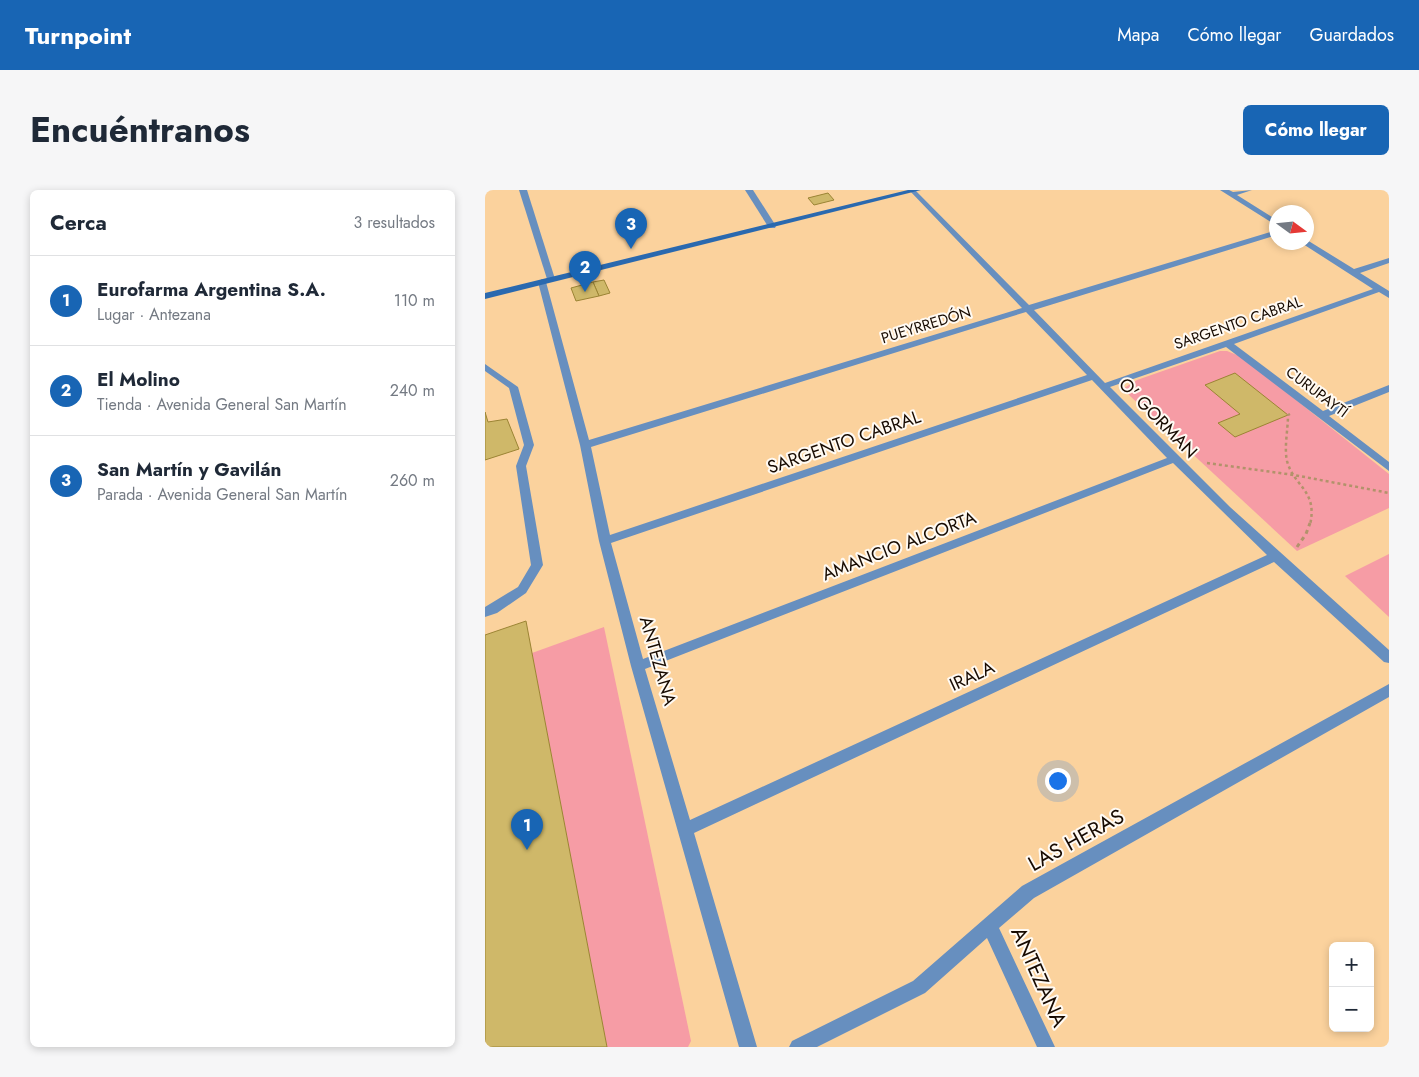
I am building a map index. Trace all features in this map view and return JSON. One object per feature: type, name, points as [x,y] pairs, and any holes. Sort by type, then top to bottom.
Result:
[{"type":"main road","points":[[485,296],[915,190]]},
{"type":"street","name":"ANTEZANA","points":[[523,190],[547,280],[605,541],[638,666],[748,1047]]},
{"type":"street","points":[[749,190],[772,226]]},
{"type":"street","name":"O' GORMAN","points":[[915,190],[1174,458],[1275,556],[1389,658]]},
{"type":"street","points":[[1223,190],[1269,219]]},
{"type":"street","points":[[1231,195],[1248,190]]},
{"type":"street","name":"PUEYRREDÓN","points":[[585,445],[1269,234]]},
{"type":"street","points":[[1314,247],[1385,292]]},
{"type":"street","points":[[1354,272],[1389,260]]},
{"type":"street","name":"SARGENTO CABRAL","points":[[1105,386],[1226,342],[1385,292]]},
{"type":"street","name":"CURUPAYTÍ","points":[[1226,342],[1389,467]]},
{"type":"street","points":[[485,367],[513,387],[529,445],[521,466],[537,565],[522,590],[493,609],[485,612]]},
{"type":"street","name":"SARGENTO CABRAL","points":[[605,541],[1094,376]]},
{"type":"street","points":[[1323,415],[1389,388]]},
{"type":"street","name":"AMANCIO ALCORTA","points":[[638,666],[1174,458]]},
{"type":"street","name":"IRALA","points":[[686,829],[1275,556]]},
{"type":"street","name":"LAS HERAS","points":[[798,1047],[919,987],[1028,892],[1389,690]]},
{"type":"street","name":"ANTEZANA","points":[[991,926],[1046,1047]]},
{"type":"path","points":[[1275,556],[1293,551],[1304,540],[1312,519],[1311,502],[1303,487],[1294,476],[1287,456],[1288,415]]},
{"type":"path","points":[[1174,458],[1389,492]]},
{"type":"shaded area","points":[[1220,351],[1227,351],[1242,357],[1389,474],[1389,508],[1297,551],[1130,396],[1124,388],[1137,380]]},
{"type":"shaded area","points":[[1389,554],[1389,617],[1345,576]]},
{"type":"shaded area","points":[[604,627],[691,1041],[688,1047],[607,1047],[532,653]]},
{"type":"building","points":[[828,193],[834,200],[814,205],[808,198]]},
{"type":"building","points":[[604,280],[610,293],[599,296],[593,282]]},
{"type":"building","points":[[593,282],[599,296],[576,301],[571,288]]},
{"type":"building","points":[[1235,373],[1288,415],[1235,437],[1218,423],[1240,414],[1205,385]]},
{"type":"building","points":[[485,412],[488,422],[507,419],[519,449],[485,460]]},
{"type":"building","points":[[526,621],[607,1047],[485,1047],[485,635]]},
{"type":"place","name":"San Martín y Gavilán","points":[[631,249]]},
{"type":"place","name":"El Molino","points":[[585,292]]},
{"type":"place","name":"Eurofarma Argentina S.A.","points":[[527,850]]}]
